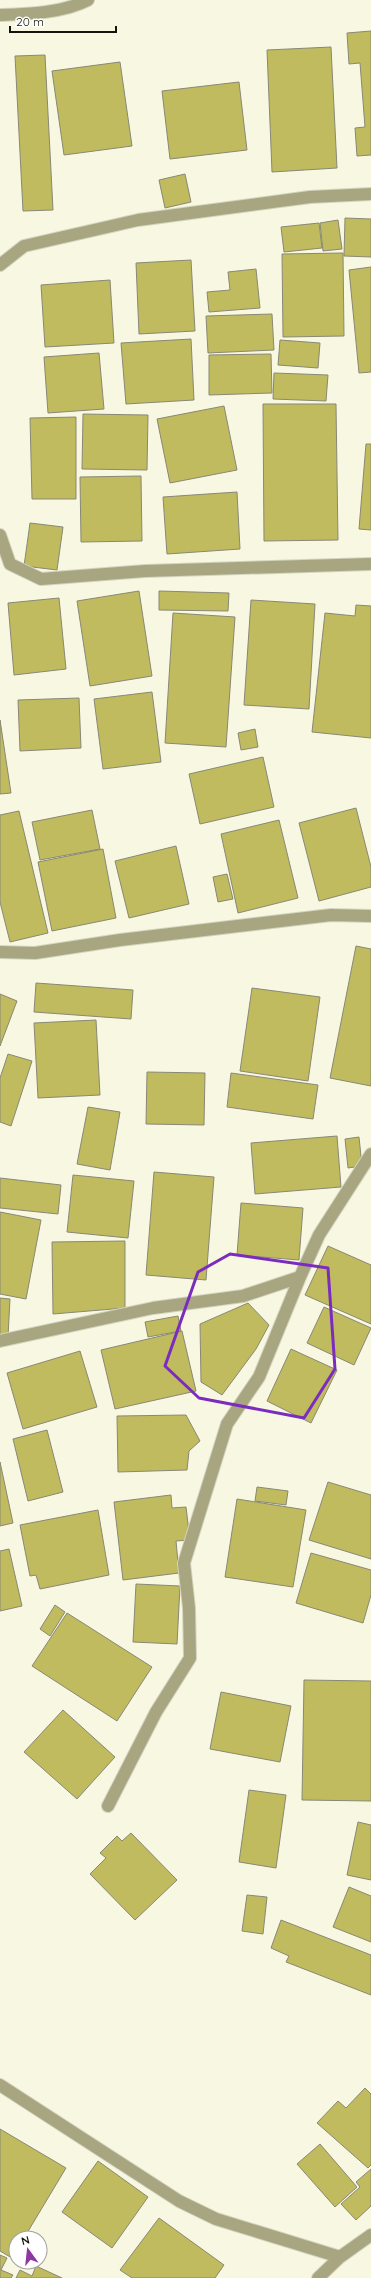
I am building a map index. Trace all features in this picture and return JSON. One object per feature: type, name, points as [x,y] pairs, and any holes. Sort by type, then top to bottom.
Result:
[{"type":"street","points":[[0,15],[57,9],[79,5],[88,0]]},
{"type":"street","points":[[0,265],[24,246],[138,220],[310,197],[371,194]]},
{"type":"street","points":[[0,535],[10,564],[41,579],[145,571],[371,564]]},
{"type":"street","points":[[0,952],[35,953],[120,940],[331,915],[371,916]]},
{"type":"street","points":[[108,1806],[156,1712],[190,1658],[189,1608],[184,1563],[227,1424],[259,1377],[319,1234],[371,1154]]},
{"type":"street","points":[[0,1341],[153,1308],[243,1296],[300,1277]]},
{"type":"street","points":[[0,2085],[180,2201],[216,2218],[340,2257]]},
{"type":"street","points":[[318,2278],[340,2257],[371,2235]]},
{"type":"highlighted area","points":[[230,1254],[328,1268],[335,1369],[304,1418],[199,1398],[165,1366],[198,1272]]},
{"type":"building","points":[[371,31],[371,155],[357,156],[355,128],[365,127],[360,63],[349,64],[347,33]]},
{"type":"building","points":[[331,47],[337,168],[272,172],[267,50]]},
{"type":"building","points":[[45,55],[53,210],[23,211],[15,56]]},
{"type":"building","points":[[120,62],[132,146],[64,155],[52,71]]},
{"type":"building","points":[[239,82],[247,150],[170,159],[162,91]]},
{"type":"building","points":[[185,174],[191,202],[165,208],[159,180]]},
{"type":"building","points":[[345,218],[371,219],[371,257],[344,256]]},
{"type":"building","points":[[338,220],[342,249],[323,251],[320,223]]},
{"type":"building","points":[[319,223],[322,248],[284,252],[281,227]]},
{"type":"building","points":[[343,253],[344,336],[283,337],[282,254]]},
{"type":"building","points":[[191,260],[195,331],[139,334],[136,263]]},
{"type":"building","points":[[371,267],[371,372],[359,373],[349,270]]},
{"type":"building","points":[[256,269],[260,308],[209,312],[207,292],[230,290],[228,272]]},
{"type":"building","points":[[110,280],[114,343],[45,347],[41,285]]},
{"type":"building","points":[[272,314],[274,350],[208,353],[206,316]]},
{"type":"building","points":[[191,339],[194,400],[126,404],[121,343]]},
{"type":"building","points":[[280,340],[320,343],[318,368],[278,365]]},
{"type":"building","points":[[99,353],[104,409],[48,413],[44,357]]},
{"type":"building","points":[[271,354],[272,393],[209,395],[209,355]]},
{"type":"building","points":[[274,373],[328,375],[326,401],[273,399]]},
{"type":"building","points":[[263,404],[336,404],[338,540],[264,541]]},
{"type":"building","points":[[224,406],[237,470],[170,483],[157,419]]},
{"type":"building","points":[[83,414],[148,415],[147,470],[82,469]]},
{"type":"building","points":[[76,417],[76,499],[32,499],[30,418]]},
{"type":"building","points":[[366,444],[371,444],[371,530],[359,529]]},
{"type":"building","points":[[141,476],[142,541],[81,542],[80,477]]},
{"type":"building","points":[[237,492],[240,549],[167,554],[163,497]]},
{"type":"building","points":[[30,523],[63,527],[57,570],[24,566]]},
{"type":"building","points":[[139,591],[152,676],[90,686],[77,601]]},
{"type":"building","points":[[159,591],[229,593],[228,611],[159,610]]},
{"type":"building","points":[[59,598],[66,669],[14,675],[8,603]]},
{"type":"building","points":[[251,600],[315,604],[309,709],[244,705]]},
{"type":"building","points":[[356,605],[371,606],[371,738],[312,732],[325,613],[355,616]]},
{"type":"building","points":[[173,613],[235,617],[226,747],[165,743]]},
{"type":"building","points":[[152,692],[161,762],[103,769],[94,699]]},
{"type":"building","points":[[79,698],[81,748],[20,751],[18,700]]},
{"type":"building","points":[[0,720],[11,793],[0,794]]},
{"type":"building","points":[[255,729],[258,747],[241,750],[238,733]]},
{"type":"building","points":[[263,757],[274,807],[200,824],[189,774]]},
{"type":"building","points":[[356,808],[371,867],[371,887],[319,901],[299,823]]},
{"type":"building","points":[[92,810],[100,849],[40,860],[32,822]]},
{"type":"building","points":[[19,811],[48,933],[10,942],[0,902],[0,815]]},
{"type":"building","points":[[279,820],[298,898],[238,913],[221,834]]},
{"type":"building","points":[[176,846],[189,904],[129,918],[115,861]]},
{"type":"building","points":[[103,849],[116,918],[52,931],[38,862]]},
{"type":"building","points":[[227,874],[233,899],[218,902],[213,877]]},
{"type":"building","points":[[356,946],[371,949],[371,1086],[330,1078]]},
{"type":"building","points":[[36,983],[133,990],[131,1019],[34,1012]]},
{"type":"building","points":[[252,988],[320,997],[308,1081],[240,1071]]},
{"type":"building","points":[[0,994],[17,1001],[0,1046]]},
{"type":"building","points":[[96,1020],[100,1095],[38,1098],[34,1023]]},
{"type":"building","points":[[8,1054],[32,1061],[11,1126],[0,1122],[0,1078]]},
{"type":"building","points":[[147,1072],[205,1073],[204,1125],[146,1124]]},
{"type":"building","points":[[231,1073],[318,1085],[313,1119],[227,1107]]},
{"type":"building","points":[[88,1107],[120,1112],[110,1170],[77,1164]]},
{"type":"building","points":[[337,1136],[341,1187],[255,1194],[251,1143]]},
{"type":"building","points":[[359,1137],[362,1166],[348,1168],[345,1139]]},
{"type":"building","points":[[154,1172],[214,1177],[206,1280],[146,1275]]},
{"type":"building","points":[[73,1175],[134,1181],[128,1238],[67,1232]]},
{"type":"building","points":[[0,1178],[61,1185],[58,1214],[0,1208]]},
{"type":"building","points":[[241,1203],[303,1208],[299,1260],[237,1255]]},
{"type":"building","points":[[0,1212],[41,1220],[26,1299],[0,1294]]},
{"type":"building","points":[[125,1241],[125,1308],[53,1314],[52,1242]]},
{"type":"building","points":[[328,1246],[371,1265],[371,1324],[305,1295]]},
{"type":"building","points":[[0,1298],[10,1299],[8,1337],[0,1337]]},
{"type":"building","points":[[248,1303],[269,1325],[256,1349],[222,1395],[201,1382],[200,1324]]},
{"type":"building","points":[[324,1307],[371,1328],[354,1365],[307,1343]]},
{"type":"building","points":[[178,1316],[181,1331],[148,1337],[145,1322]]},
{"type":"building","points":[[182,1331],[196,1391],[115,1409],[101,1350]]},
{"type":"building","points":[[291,1349],[337,1370],[311,1423],[267,1401]]},
{"type":"building","points":[[80,1351],[97,1407],[23,1429],[7,1373]]},
{"type":"building","points":[[186,1415],[200,1441],[189,1451],[187,1470],[118,1472],[117,1416]]},
{"type":"building","points":[[47,1430],[63,1492],[28,1501],[13,1439]]},
{"type":"building","points":[[0,1462],[13,1523],[0,1526]]},
{"type":"building","points":[[328,1482],[371,1495],[371,1559],[309,1540]]},
{"type":"building","points":[[257,1487],[288,1491],[286,1505],[255,1501]]},
{"type":"building","points":[[171,1495],[172,1508],[186,1507],[190,1540],[176,1541],[179,1573],[123,1580],[114,1502]]},
{"type":"building","points":[[237,1499],[306,1510],[293,1587],[225,1577]]},
{"type":"building","points":[[98,1510],[109,1575],[40,1589],[36,1575],[30,1576],[20,1525]]},
{"type":"building","points":[[9,1549],[22,1606],[0,1611],[0,1551]]},
{"type":"building","points":[[311,1553],[371,1570],[371,1595],[363,1623],[296,1603]]},
{"type":"building","points":[[136,1584],[180,1586],[177,1644],[133,1642]]},
{"type":"building","points":[[55,1605],[65,1612],[50,1636],[40,1629]]},
{"type":"building","points":[[67,1613],[152,1667],[117,1721],[32,1666]]},
{"type":"building","points":[[304,1680],[371,1681],[371,1801],[302,1800]]},
{"type":"building","points":[[221,1692],[291,1706],[280,1762],[210,1749]]},
{"type":"building","points":[[63,1710],[115,1757],[77,1799],[24,1752]]},
{"type":"building","points":[[249,1790],[286,1795],[276,1868],[239,1862]]},
{"type":"building","points":[[358,1822],[371,1825],[371,1880],[347,1875]]},
{"type":"building","points":[[131,1833],[177,1880],[135,1920],[90,1874],[106,1858],[100,1853],[117,1836],[122,1841]]},
{"type":"building","points":[[349,1887],[371,1896],[371,1942],[333,1927]]},
{"type":"building","points":[[247,1895],[267,1897],[263,1934],[242,1931]]},
{"type":"building","points":[[281,1920],[371,1955],[371,1995],[286,1962],[289,1956],[271,1948]]},
{"type":"building","points":[[365,2088],[371,2094],[371,2165],[368,2168],[317,2123],[338,2101],[346,2108]]},
{"type":"building","points":[[0,2129],[66,2168],[29,2230],[8,2230],[8,2256],[0,2251]]},
{"type":"building","points":[[320,2144],[357,2187],[335,2207],[297,2164]]},
{"type":"building","points":[[98,2161],[148,2197],[112,2248],[62,2212]]},
{"type":"building","points":[[371,2169],[371,2206],[356,2220],[341,2204],[360,2187],[356,2182]]},
{"type":"building","points":[[159,2218],[224,2265],[215,2278],[132,2278],[120,2270]]},
{"type":"building","points":[[0,2255],[7,2258],[1,2270],[13,2275],[11,2278],[0,2278]]},
{"type":"building","points":[[20,2270],[32,2276],[34,2270],[45,2270],[62,2278],[16,2278]]}]
